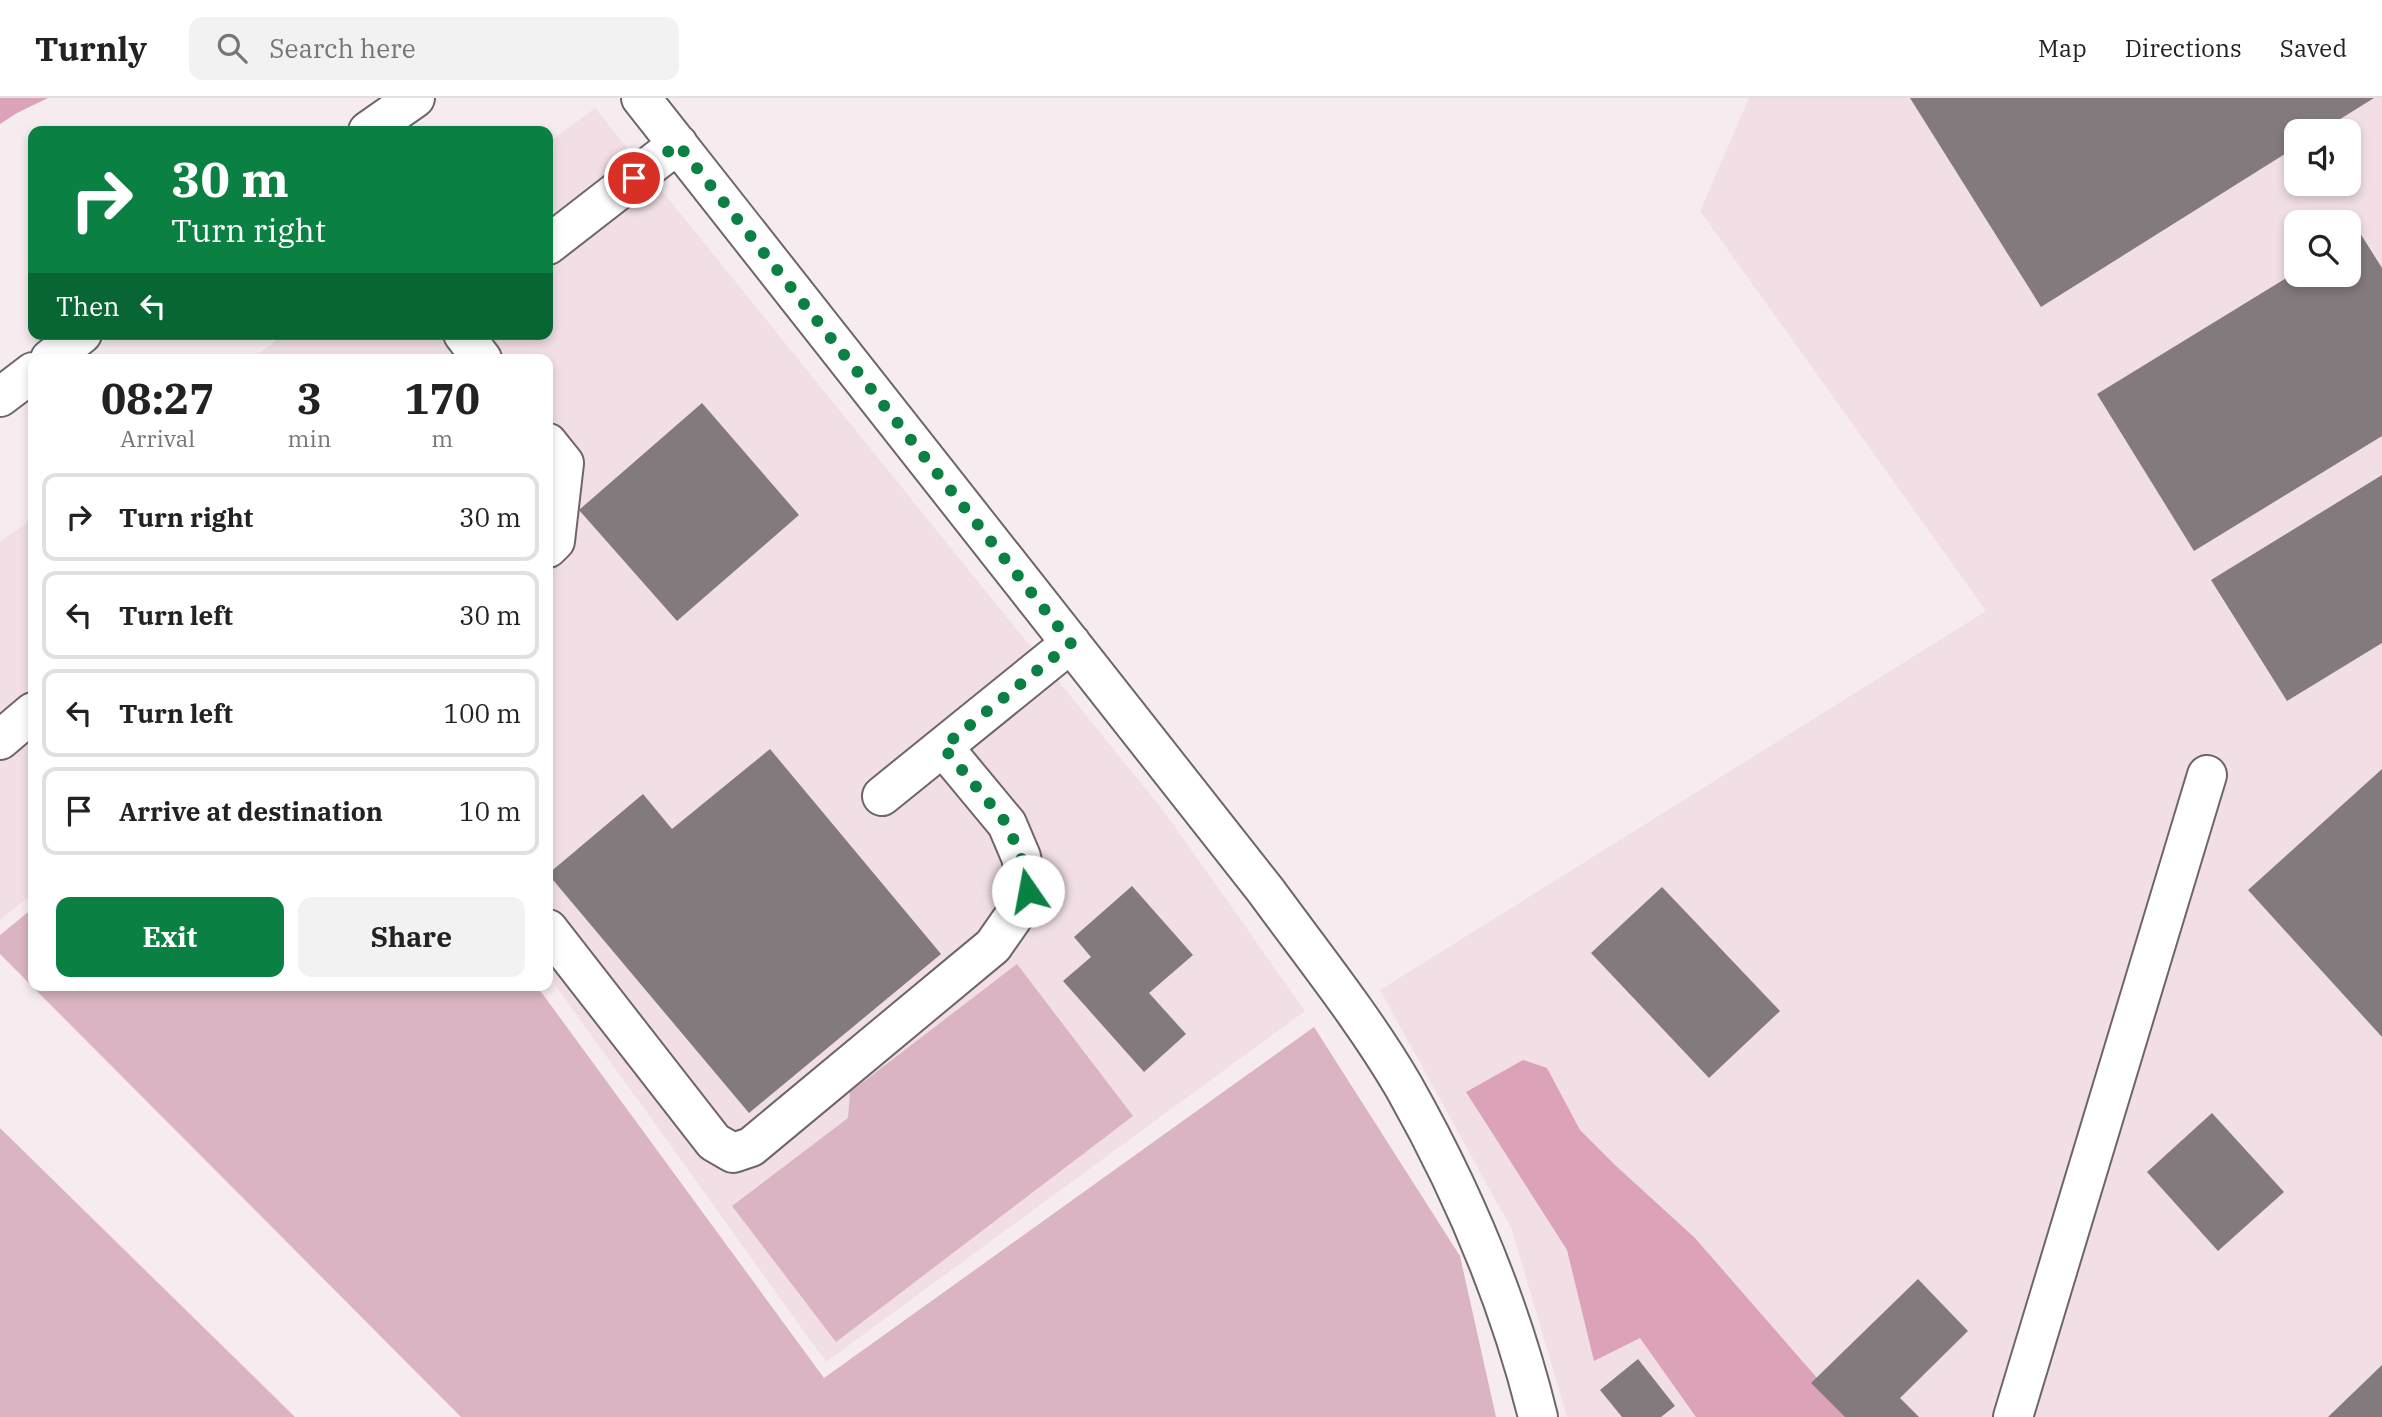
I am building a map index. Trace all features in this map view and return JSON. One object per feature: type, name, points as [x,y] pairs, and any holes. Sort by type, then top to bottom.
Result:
[{"type":"street","points":[[375,126],[415,98]]},
{"type":"street","points":[[642,98],[1266,891],[1342,996],[1402,1085],[1454,1180],[1491,1263],[1522,1354],[1538,1417]]},
{"type":"street","points":[[553,242],[678,144]]},
{"type":"street","points":[[56,354],[74,340]]},
{"type":"street","points":[[468,340],[478,354]]},
{"type":"street","points":[[0,397],[28,376]]},
{"type":"street","points":[[553,449],[564,463],[553,543]]},
{"type":"street","points":[[882,796],[1071,643]]},
{"type":"street","points":[[0,740],[28,716]]},
{"type":"street","points":[[553,935],[714,1142],[733,1153],[751,1147],[993,946],[1028,891],[1021,857],[1007,824],[943,747]]},
{"type":"street","points":[[2013,1417],[2207,775]]},
{"type":"shaded area","points":[[0,98],[48,98],[0,124]]},
{"type":"shaded area","points":[[1749,98],[2382,98],[2382,1417],[1567,1417],[1512,1230],[1380,990],[1986,611],[1700,211]]},
{"type":"shaded area","points":[[595,108],[1166,814],[1305,1011],[826,1362],[553,982],[553,354],[258,354],[277,340],[553,340],[553,139]]},
{"type":"shaded area","points":[[28,522],[28,897],[0,920],[0,542]]},
{"type":"shaded area","points":[[28,912],[28,982],[0,954],[0,935]]},
{"type":"shaded area","points":[[1017,964],[1133,1116],[836,1342],[732,1206],[848,1118],[850,1092]]},
{"type":"shaded area","points":[[37,991],[540,991],[824,1378],[1314,1027],[1460,1256],[1496,1417],[461,1417]]},
{"type":"shaded area","points":[[1523,1060],[1547,1068],[1580,1130],[1695,1238],[1851,1417],[1696,1417],[1640,1338],[1594,1361],[1567,1250],[1466,1092]]},
{"type":"shaded area","points":[[0,1128],[295,1417],[0,1417]]},
{"type":"building","points":[[1910,98],[2374,98],[2340,119],[2284,119],[2284,155],[2041,307]]},
{"type":"building","points":[[2361,235],[2382,268],[2382,436],[2194,551],[2097,394],[2284,279],[2284,287],[2361,287]]},
{"type":"building","points":[[702,403],[799,515],[677,621],[579,510]]},
{"type":"building","points":[[2382,475],[2382,643],[2287,701],[2211,580]]},
{"type":"building","points":[[770,749],[941,954],[749,1113],[553,880],[553,870],[643,794],[672,829]]},
{"type":"building","points":[[2382,769],[2382,1037],[2248,890]]},
{"type":"building","points":[[1132,886],[1193,955],[1149,993],[1186,1034],[1144,1072],[1063,981],[1091,957],[1074,937]]},
{"type":"building","points":[[1662,887],[1780,1011],[1709,1078],[1591,953]]},
{"type":"building","points":[[2212,1113],[2284,1192],[2218,1251],[2147,1172]]},
{"type":"building","points":[[1918,1279],[1968,1331],[1900,1398],[1919,1417],[1845,1417],[1811,1383]]},
{"type":"building","points":[[1638,1359],[1675,1406],[1661,1417],[1622,1417],[1600,1390]]},
{"type":"building","points":[[2382,1365],[2382,1417],[2328,1417]]},
{"type":"route","points":[[634,178],[678,144],[1071,643],[943,747],[1007,824],[1021,857],[1028,891]]}]
